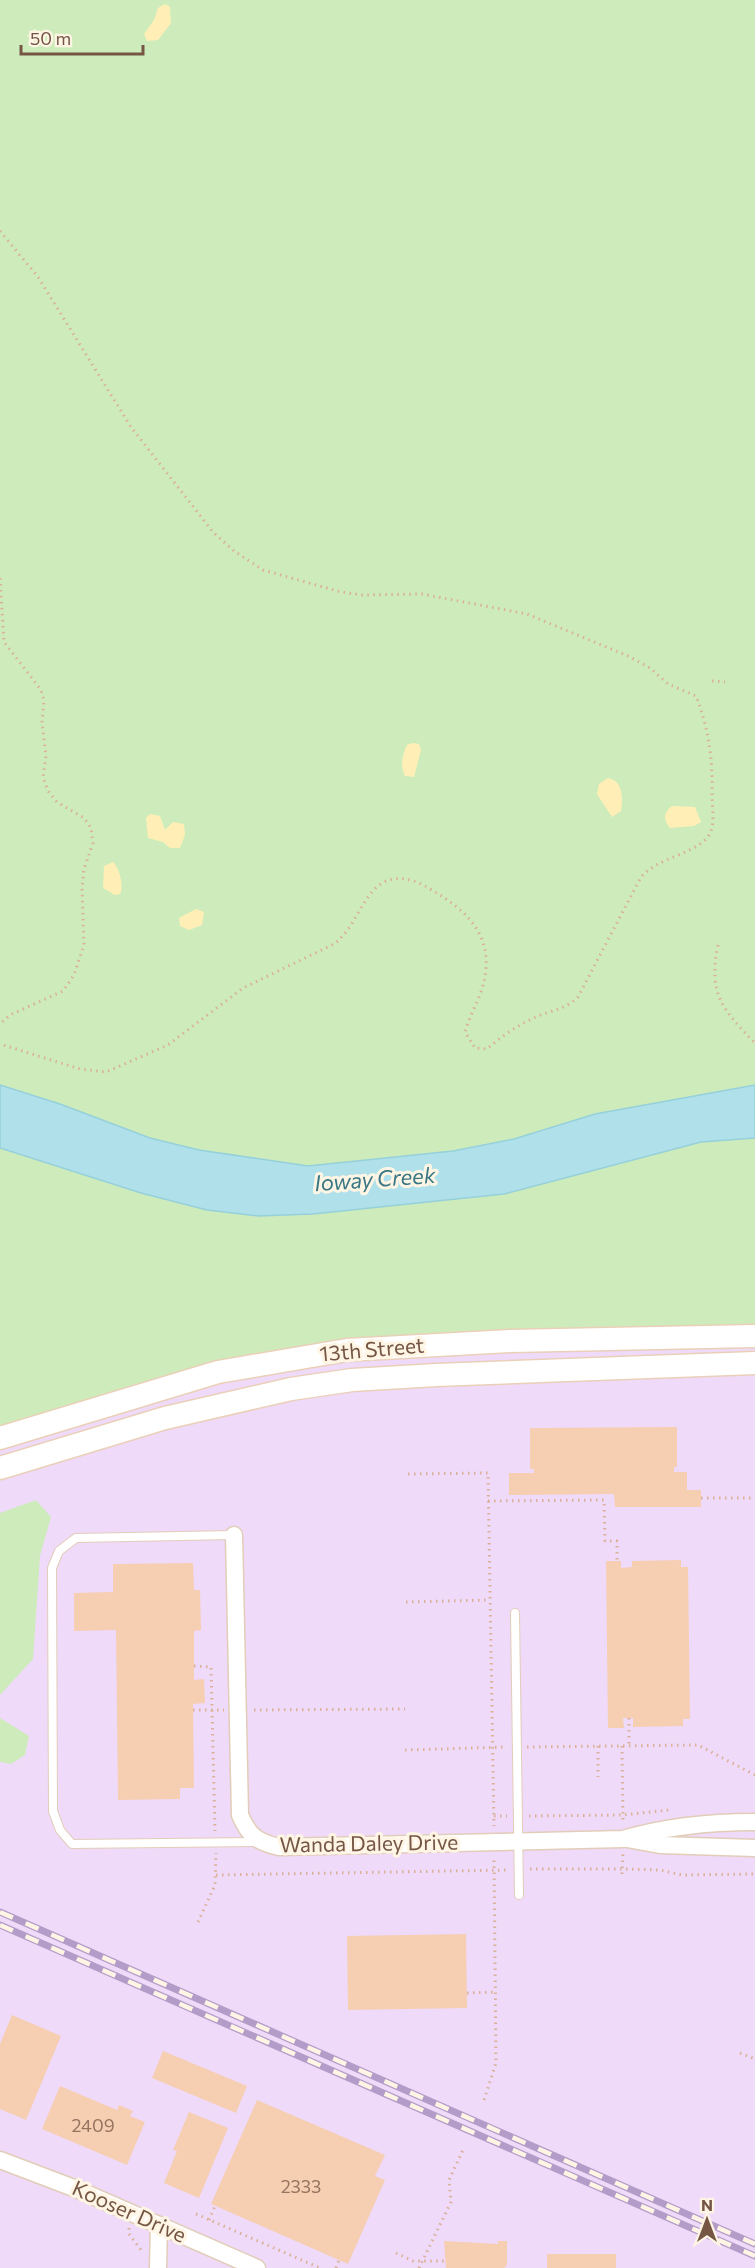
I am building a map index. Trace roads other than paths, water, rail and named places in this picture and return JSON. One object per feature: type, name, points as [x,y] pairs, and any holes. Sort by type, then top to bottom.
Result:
[{"type":"main road","name":"13th Street","points":[[0,1438],[218,1372],[347,1350],[499,1342],[755,1336]]},
{"type":"main road","name":"13th Street","points":[[0,1468],[165,1418],[291,1389],[352,1380],[755,1363]]},
{"type":"street","name":"Wanda Daley Drive","points":[[234,1535],[240,1815],[247,1832],[259,1842],[279,1847],[623,1839],[659,1828],[707,1822],[755,1822]]},
{"type":"street","points":[[623,1839],[660,1845],[755,1848]]},
{"type":"street","name":"Kooser Drive","points":[[0,2160],[130,2211],[257,2268]]},
{"type":"street","points":[[158,2268],[159,2225]]},
{"type":"lane","points":[[234,1535],[76,1538],[59,1551],[52,1568],[53,1811],[60,1830],[72,1844],[259,1842]]},
{"type":"lane","points":[[515,1612],[519,1895]]},
{"type":"water","name":"Ioway Creek","points":[[0,1085],[60,1104],[150,1138],[199,1150],[308,1166],[453,1151],[514,1139],[595,1114],[755,1085],[755,1138],[701,1142],[504,1194],[313,1214],[259,1216],[207,1210],[141,1193],[0,1148]]},
{"type":"railway","points":[[0,1912],[755,2244]]},
{"type":"railway","points":[[0,1925],[755,2256]]}]
